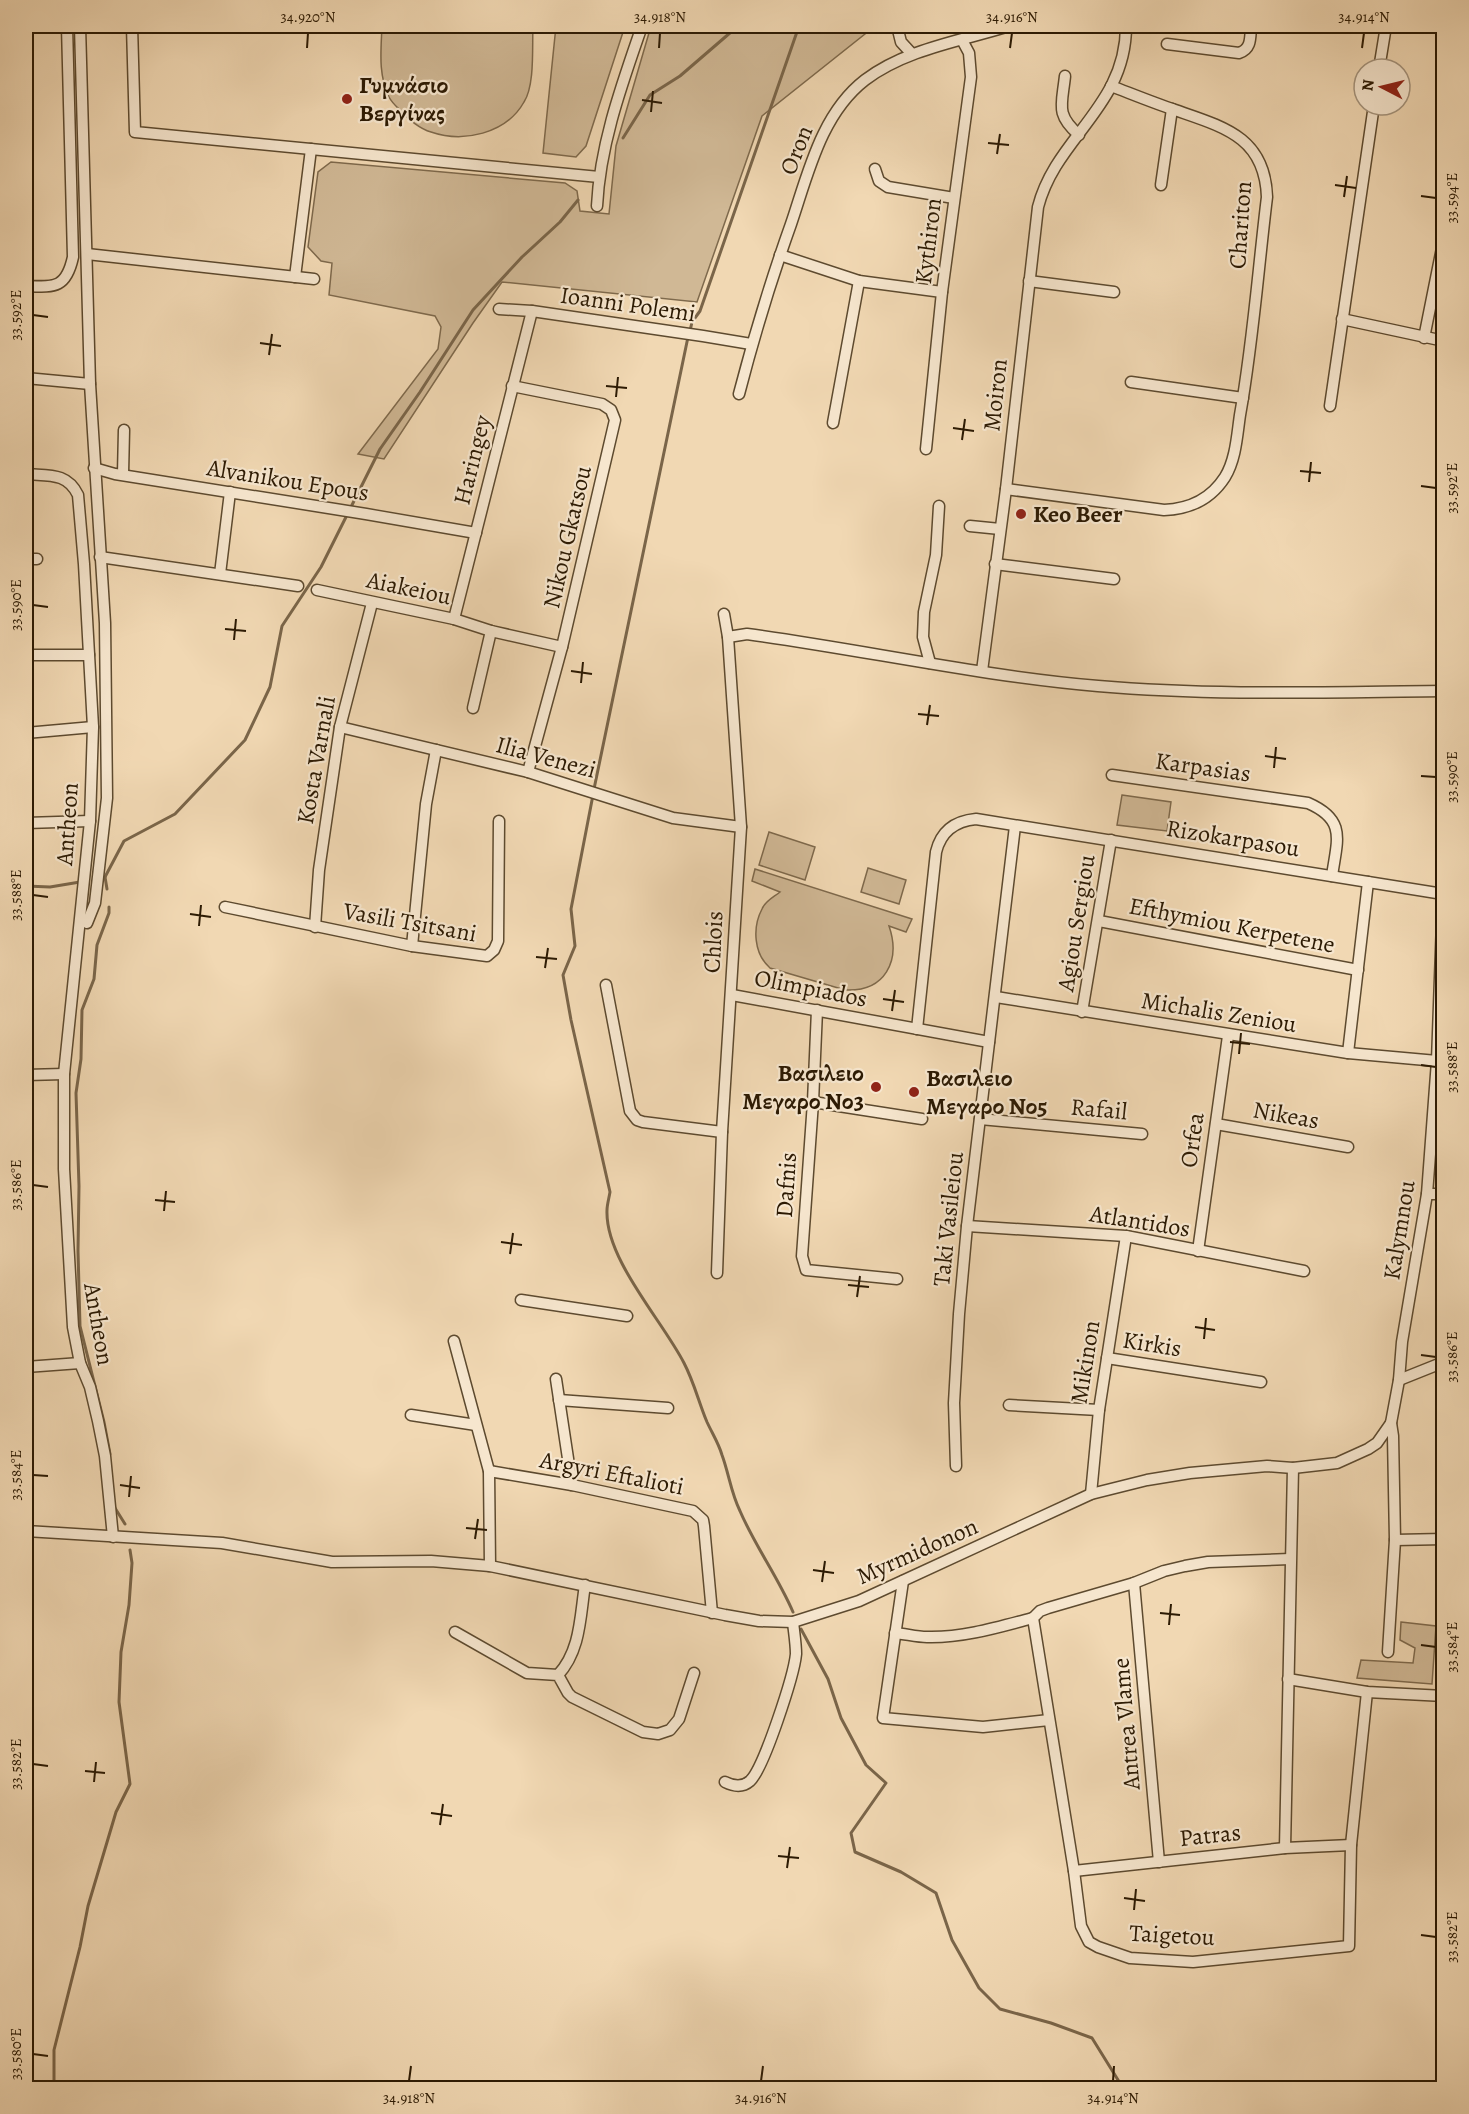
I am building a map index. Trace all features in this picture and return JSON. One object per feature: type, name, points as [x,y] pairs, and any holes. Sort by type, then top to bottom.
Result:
[{"type":"street","points":[[26,286],[57,285],[66,279],[73,257],[67,26]]},
{"type":"street","points":[[80,26],[90,384],[105,623],[107,798],[98,885],[95,903],[87,923]]},
{"type":"street","points":[[132,26],[135,132],[599,177]]},
{"type":"street","points":[[597,206],[599,177],[616,102],[642,26]]},
{"type":"street","points":[[897,26],[901,42],[912,54]]},
{"type":"street","name":"Oron","points":[[739,394],[751,344],[780,255],[820,141],[837,110],[847,97],[866,80],[892,62],[1009,26]]},
{"type":"street","name":"Moiron","points":[[982,670],[1041,195],[1055,165],[1106,98],[1116,77],[1122,56],[1126,26]]},
{"type":"street","points":[[1167,44],[1239,53],[1248,48],[1251,26]]},
{"type":"street","points":[[1381,57],[1386,26]]},
{"type":"street","name":"Kythiron","points":[[926,449],[942,292],[971,77],[969,53],[962,40]]},
{"type":"street","points":[[1065,76],[1062,116],[1079,135]]},
{"type":"street","name":"Chariton","points":[[1005,489],[1164,510],[1193,505],[1211,494],[1230,468],[1243,398],[1267,197],[1266,177],[1255,153],[1232,132],[1111,86]]},
{"type":"street","points":[[1161,185],[1172,109]]},
{"type":"street","points":[[1330,406],[1372,117]]},
{"type":"street","points":[[295,277],[311,149]]},
{"type":"street","points":[[875,169],[879,181],[888,187],[954,198]]},
{"type":"street","points":[[1424,338],[1443,238]]},
{"type":"street","points":[[87,254],[315,279]]},
{"type":"street","points":[[780,255],[859,281],[942,292]]},
{"type":"street","points":[[834,423],[859,281]]},
{"type":"street","points":[[1029,281],[1114,292]]},
{"type":"street","name":"Ioanni Polemi","points":[[499,309],[532,311],[751,344]]},
{"type":"street","name":"Haringey","points":[[454,619],[532,311]]},
{"type":"street","points":[[1342,320],[1443,341]]},
{"type":"street","points":[[26,378],[90,384]]},
{"type":"street","points":[[1131,382],[1243,398]]},
{"type":"street","name":"Nikou Gkatsou","points":[[512,386],[602,404],[610,410],[615,420],[562,647],[528,772]]},
{"type":"street","points":[[123,474],[124,430]]},
{"type":"street","name":"Alvanikou Epous","points":[[94,468],[476,533]]},
{"type":"street","name":"Antheon","points":[[26,474],[69,480],[78,495],[84,564],[93,727],[90,821],[64,1074],[64,1169],[73,1327],[80,1363],[90,1387],[100,1432],[113,1537]]},
{"type":"street","points":[[220,574],[230,492]]},
{"type":"street","points":[[930,663],[923,637],[924,612],[936,555],[939,506]]},
{"type":"street","points":[[970,526],[1000,529]]},
{"type":"street","points":[[100,557],[298,586]]},
{"type":"street","points":[[995,564],[1114,579]]},
{"type":"street","name":"Aiakeiou","points":[[317,590],[454,619],[491,631],[562,647]]},
{"type":"street","name":"Kosta Varnali","points":[[315,927],[319,870],[340,727],[372,603]]},
{"type":"street","name":"Chlois","points":[[717,1273],[722,1132],[741,827],[728,637],[724,614]]},
{"type":"street","points":[[473,708],[491,631]]},
{"type":"street","points":[[728,637],[747,634],[824,644],[930,663],[1096,686],[1157,691],[1443,691]]},
{"type":"street","points":[[26,656],[89,655]]},
{"type":"street","points":[[26,733],[93,727]]},
{"type":"street","name":"Ilia Venezi","points":[[340,727],[528,772],[673,818],[741,827]]},
{"type":"street","points":[[412,946],[425,816],[436,750]]},
{"type":"street","name":"Karpasias","points":[[1112,775],[1308,803],[1323,810],[1333,819],[1336,828],[1332,876]]},
{"type":"street","name":"Kalymnou","points":[[1388,1652],[1395,1540],[1391,1423],[1427,1194],[1437,1061],[1443,894],[1443,812]]},
{"type":"street","name":"Rizokarpasou","points":[[917,1029],[935,859],[942,837],[952,826],[970,819],[1443,894]]},
{"type":"street","points":[[26,823],[90,821]]},
{"type":"street","name":"Vasili Tsitsani","points":[[225,907],[412,946],[487,956],[494,950],[498,941],[499,821]]},
{"type":"street","name":"Taki Vasileiou","points":[[956,1466],[954,1403],[967,1226],[1015,826]]},
{"type":"street","name":"Agiou Sergiou","points":[[1082,1012],[1111,840]]},
{"type":"street","points":[[1348,1053],[1368,882]]},
{"type":"street","name":"Efthymiou Kerpetene","points":[[1099,921],[1358,970]]},
{"type":"street","points":[[606,985],[632,1116],[643,1122],[722,1132]]},
{"type":"street","name":"Olimpiados","points":[[732,995],[989,1042]]},
{"type":"street","name":"Michalis Zeniou","points":[[996,997],[1228,1036],[1348,1053],[1437,1061]]},
{"type":"street","name":"Dafnis","points":[[817,1010],[803,1263],[806,1270],[897,1279]]},
{"type":"street","name":"Orfea","points":[[1198,1251],[1228,1036]]},
{"type":"street","points":[[26,1075],[64,1074]]},
{"type":"street","points":[[813,1102],[922,1119]]},
{"type":"street","name":"Rafail","points":[[980,1119],[1142,1134]]},
{"type":"street","name":"Nikeas","points":[[1216,1124],[1348,1147]]},
{"type":"street","points":[[1427,1194],[1443,1194]]},
{"type":"street","name":"Atlantidos","points":[[967,1226],[1126,1236],[1305,1271]]},
{"type":"street","name":"Mikinon","points":[[1091,1494],[1099,1410],[1126,1236]]},
{"type":"street","points":[[521,1300],[627,1316]]},
{"type":"street","points":[[453,1341],[489,1471],[490,1566]]},
{"type":"street","name":"Kirkis","points":[[1107,1358],[1262,1382]]},
{"type":"street","points":[[1399,1380],[1443,1362]]},
{"type":"street","points":[[26,1367],[80,1363]]},
{"type":"street","points":[[556,1379],[572,1485]]},
{"type":"street","points":[[559,1400],[668,1408]]},
{"type":"street","points":[[1009,1405],[1099,1410]]},
{"type":"street","points":[[411,1415],[476,1425]]},
{"type":"street","name":"Myrmidonon","points":[[26,1531],[222,1543],[332,1562],[442,1561],[490,1566],[712,1613],[792,1622],[859,1601],[1091,1494],[1147,1480],[1190,1473],[1267,1466],[1293,1468],[1337,1463],[1358,1455],[1377,1443],[1391,1423]]},
{"type":"street","points":[[1285,1848],[1293,1468]]},
{"type":"street","name":"Argyri Eftalioti","points":[[489,1471],[684,1508],[699,1515],[704,1526],[712,1613]]},
{"type":"street","points":[[1395,1540],[1443,1539]]},
{"type":"street","points":[[895,1633],[928,1637],[983,1632],[1033,1618],[1040,1611],[1048,1608],[1185,1566],[1208,1562],[1290,1559]]},
{"type":"street","points":[[903,1581],[883,1718],[983,1727],[1049,1720]]},
{"type":"street","name":"Antrea Vlame","points":[[1134,1583],[1160,1862]]},
{"type":"street","points":[[558,1675],[574,1651],[585,1585]]},
{"type":"street","name":"Taigetou","points":[[1033,1618],[1081,1926],[1084,1935],[1098,1947],[1130,1958],[1204,1960],[1349,1946],[1351,1845],[1367,1692]]},
{"type":"street","points":[[724,1782],[732,1785],[745,1784],[752,1779],[758,1769],[782,1710],[795,1661],[792,1622]]},
{"type":"street","points":[[455,1632],[527,1673],[558,1675]]},
{"type":"street","points":[[558,1675],[568,1693],[580,1702],[643,1732],[658,1734],[670,1730],[679,1719],[694,1673]]},
{"type":"street","points":[[1288,1679],[1367,1692],[1443,1696]]},
{"type":"street","name":"Patras","points":[[1074,1871],[1285,1848],[1351,1845]]},
{"type":"shaded area","points":[[382,26],[533,26],[533,55],[528,95],[516,113],[506,122],[483,133],[456,136],[423,129],[395,105],[385,88],[381,62]]},
{"type":"shaded area","points":[[556,26],[625,26],[586,146],[576,157],[543,153]]},
{"type":"shaded area","points":[[651,26],[875,26],[762,116],[697,302],[502,282],[384,459],[358,454],[438,349],[441,327],[435,316],[329,295],[332,263],[321,261],[308,247],[318,172],[331,162],[565,183],[577,191],[580,211],[609,214],[616,146]]},
{"type":"shaded area","points":[[1122,795],[1171,802],[1167,831],[1117,825]]},
{"type":"shaded area","points":[[769,832],[815,847],[805,880],[759,865]]},
{"type":"shaded area","points":[[868,868],[906,880],[899,904],[861,892]]},
{"type":"shaded area","points":[[755,869],[912,919],[906,932],[889,926],[893,951],[891,962],[880,980],[870,986],[845,990],[770,968],[758,948],[757,924],[763,906],[780,892],[752,881]]},
{"type":"shaded area","points":[[1401,1622],[1436,1626],[1432,1684],[1357,1678],[1361,1660],[1413,1663],[1415,1648],[1400,1640]]},
{"type":"waterway","points":[[623,138],[650,95],[680,76],[738,26],[780,29],[789,26]]},
{"type":"waterway","points":[[690,331],[692,322],[700,311],[799,26]]},
{"type":"waterway","points":[[351,507],[380,449],[473,310],[522,257],[560,222],[578,200]]},
{"type":"waterway","points":[[594,789],[688,337]]},
{"type":"waterway","points":[[101,878],[105,877],[124,841],[175,814],[245,740],[270,687],[282,626],[321,567],[348,513]]},
{"type":"waterway","points":[[593,795],[571,909],[575,946],[563,975],[610,1192],[607,1210],[609,1229],[615,1249],[636,1289],[688,1370],[707,1422],[721,1451],[737,1504],[752,1537],[793,1612]]},
{"type":"waterway","points":[[105,877],[107,889]]},
{"type":"waterway","points":[[26,886],[50,887],[80,882]]},
{"type":"waterway","points":[[109,907],[109,913],[97,945],[94,979],[82,1010],[81,1059],[76,1093],[80,1326],[110,1454]]},
{"type":"waterway","points":[[115,1508],[125,1524]]},
{"type":"waterway","points":[[54,2088],[54,2050],[88,1906],[116,1812],[130,1784],[119,1702],[121,1652],[129,1605],[132,1563],[130,1550]]},
{"type":"waterway","points":[[801,1629],[828,1679],[841,1718],[866,1765],[886,1783],[851,1833],[855,1852],[901,1872],[936,1893],[952,1940],[979,1988],[1000,2009],[1051,2023],[1092,2038],[1123,2088]]},
{"type":"place","name":"Γυμνάσιο Βεργίνας","points":[[347,99]]},
{"type":"place","name":"Keo Beer","points":[[1021,514]]},
{"type":"place","name":"Βασιλειο Μεγαρο Νο3","points":[[876,1087]]},
{"type":"place","name":"Βασιλειο Μεγαρο Νο5","points":[[914,1092]]}]
